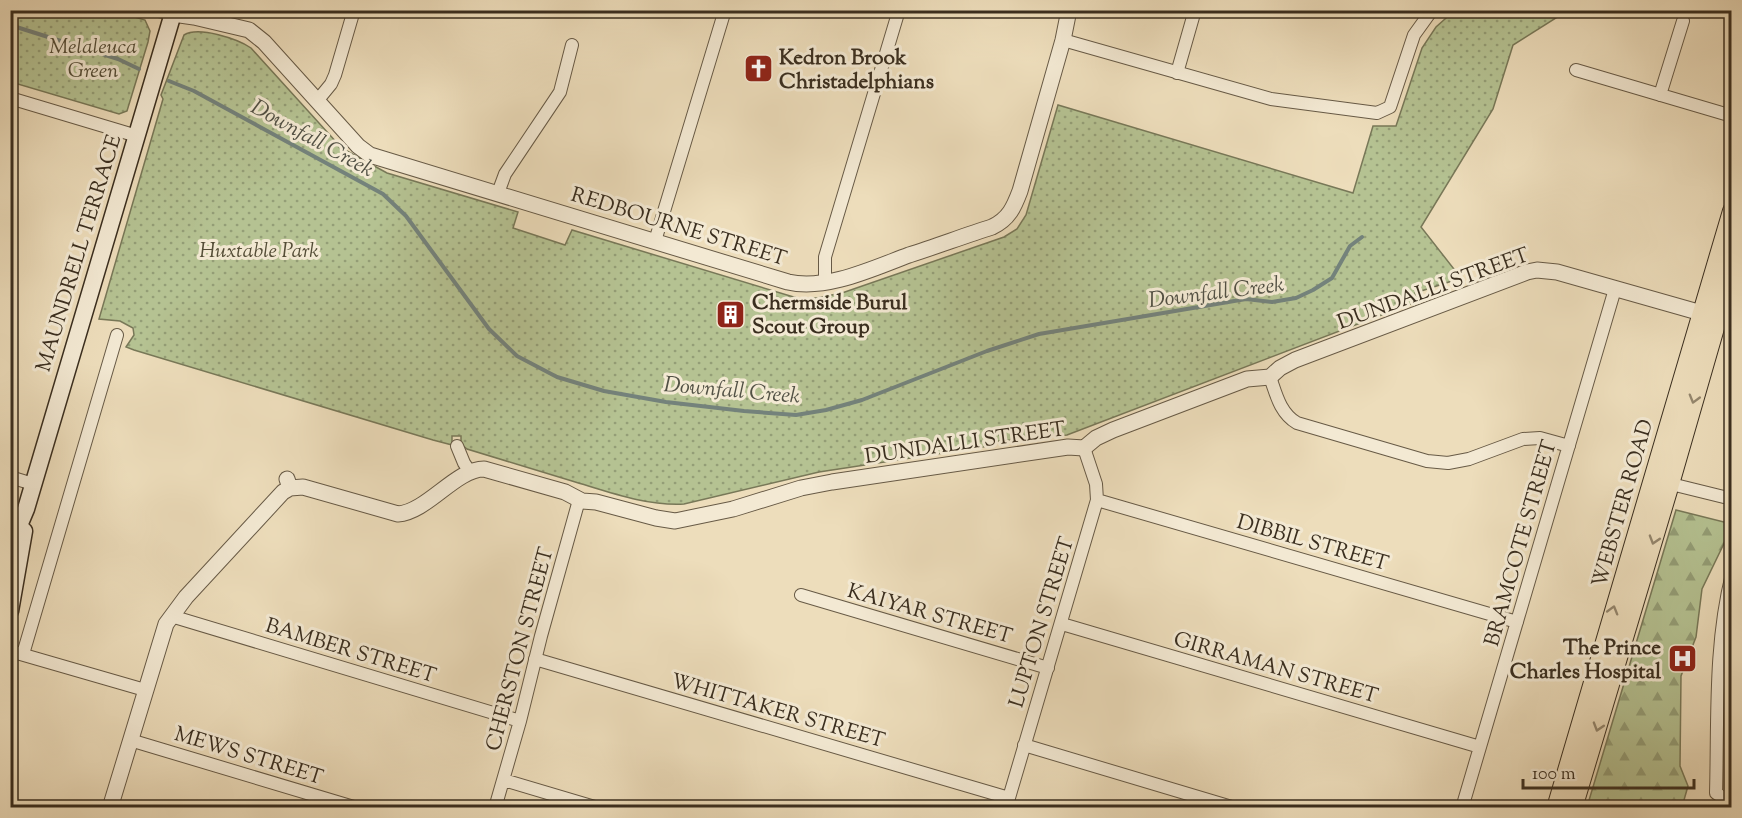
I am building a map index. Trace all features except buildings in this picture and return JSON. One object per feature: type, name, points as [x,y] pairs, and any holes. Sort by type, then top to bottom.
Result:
[{"type":"main road","name":"MAUNDRELL TERRACE","points":[[10,547],[26,509],[173,12]]},
{"type":"main road","name":"WEBSTER ROAD","points":[[1574,807],[1670,484],[1731,211]]},
{"type":"main road","name":"WEBSTER ROAD","points":[[1556,807],[1652,480],[1709,315],[1731,269]]},
{"type":"main road","name":"MAUNDRELL TERRACE","points":[[10,611],[23,542],[26,509]]},
{"type":"street","points":[[153,10],[173,12]]},
{"type":"street","points":[[317,101],[331,84],[354,10]]},
{"type":"street","points":[[656,242],[724,10]]},
{"type":"street","points":[[825,281],[825,257],[899,10]]},
{"type":"street","name":"REDBOURNE STREET","points":[[173,12],[254,33],[363,151],[379,158],[789,282],[804,284],[859,273],[992,227],[1006,218],[1015,205],[1020,190],[1063,40],[1069,10]]},
{"type":"street","points":[[1177,73],[1196,10]]},
{"type":"street","points":[[1063,40],[1271,99],[1382,113],[1394,101],[1410,44],[1424,13]]},
{"type":"street","points":[[1660,95],[1683,21]]},
{"type":"street","points":[[498,193],[508,169],[560,92],[572,45]]},
{"type":"street","points":[[1576,70],[1731,116]]},
{"type":"street","points":[[10,98],[137,136]]},
{"type":"street","name":"DUNDALLI STREET","points":[[470,472],[488,469],[565,492],[579,500],[656,518],[686,520],[817,485],[1068,447],[1084,448],[1096,438],[1113,430],[1247,379],[1270,377],[1280,368],[1295,360],[1527,272],[1537,270],[1557,272],[1709,315]]},
{"type":"street","name":"BRAMCOTE STREET","points":[[1462,807],[1615,289]]},
{"type":"street","points":[[23,654],[117,335]]},
{"type":"street","points":[[1270,377],[1282,409],[1297,423],[1427,461],[1448,463],[1469,459],[1523,439],[1540,438],[1569,446]]},
{"type":"street","points":[[110,807],[163,630],[186,597],[288,484],[389,513],[403,514],[470,472],[458,446]]},
{"type":"street","name":"LUPTON STREET","points":[[1008,803],[1097,500],[1096,484],[1084,448]]},
{"type":"street","points":[[10,477],[33,484]]},
{"type":"street","points":[[1652,480],[1731,499]]},
{"type":"street","name":"CHERSTON STREET","points":[[495,807],[579,500]]},
{"type":"street","name":"DIBBIL STREET","points":[[1097,500],[1516,622]]},
{"type":"street","points":[[1731,574],[1724,605],[1719,654],[1716,793],[1731,803]]},
{"type":"street","name":"KAIYAR STREET","points":[[801,596],[1048,668]]},
{"type":"street","name":"BAMBER STREET","points":[[171,616],[520,721]]},
{"type":"street","name":"GIRRAMAN STREET","points":[[1062,624],[1480,747]]},
{"type":"street","points":[[10,651],[145,690]]},
{"type":"street","name":"WHITTAKER STREET","points":[[535,659],[1008,803]]},
{"type":"street","name":"MEWS STREET","points":[[130,740],[357,807]]},
{"type":"street","points":[[1024,745],[1235,807]]},
{"type":"street","points":[[504,780],[598,807]]},
{"type":"green space","name":"Melaleuca Green","points":[[10,11],[114,11],[145,20],[150,31],[148,42],[127,111],[119,114],[11,82]]},
{"type":"green space","name":"Huxtable Park","points":[[1454,11],[1567,11],[1513,45],[1493,109],[1421,227],[1461,278],[1415,293],[1418,301],[1067,435],[989,442],[990,446],[819,472],[684,504],[656,503],[614,494],[467,449],[461,444],[461,436],[452,436],[452,445],[134,350],[126,347],[134,335],[133,328],[120,321],[99,319],[163,99],[161,95],[184,35],[191,33],[218,35],[251,48],[338,144],[347,151],[387,173],[518,212],[513,228],[565,245],[572,230],[797,298],[817,298],[842,293],[1004,237],[1017,229],[1026,215],[1058,105],[1353,193],[1373,126],[1396,126],[1422,48],[1436,27]]},
{"type":"green space","points":[[1676,510],[1732,524],[1702,589],[1696,637],[1681,676],[1680,766],[1688,786],[1682,807],[1587,807]]},
{"type":"waterway","name":"Downfall Creek","points":[[10,25],[118,59],[139,69]]},
{"type":"waterway","name":"Downfall Creek","points":[[169,81],[194,91],[383,194],[406,216],[489,329],[517,356],[557,377],[604,391],[666,402],[796,415],[826,410],[862,400],[987,351],[1039,334],[1246,299],[1272,302],[1296,298],[1332,278],[1350,246],[1362,237]]},
{"type":"place","name":"Kedron Brook Christadelphians","points":[[758,69]]},
{"type":"place","name":"Chermside Burul Scout Group","points":[[731,314]]},
{"type":"place","name":"The Prince Charles Hospital","points":[[1682,659]]}]
